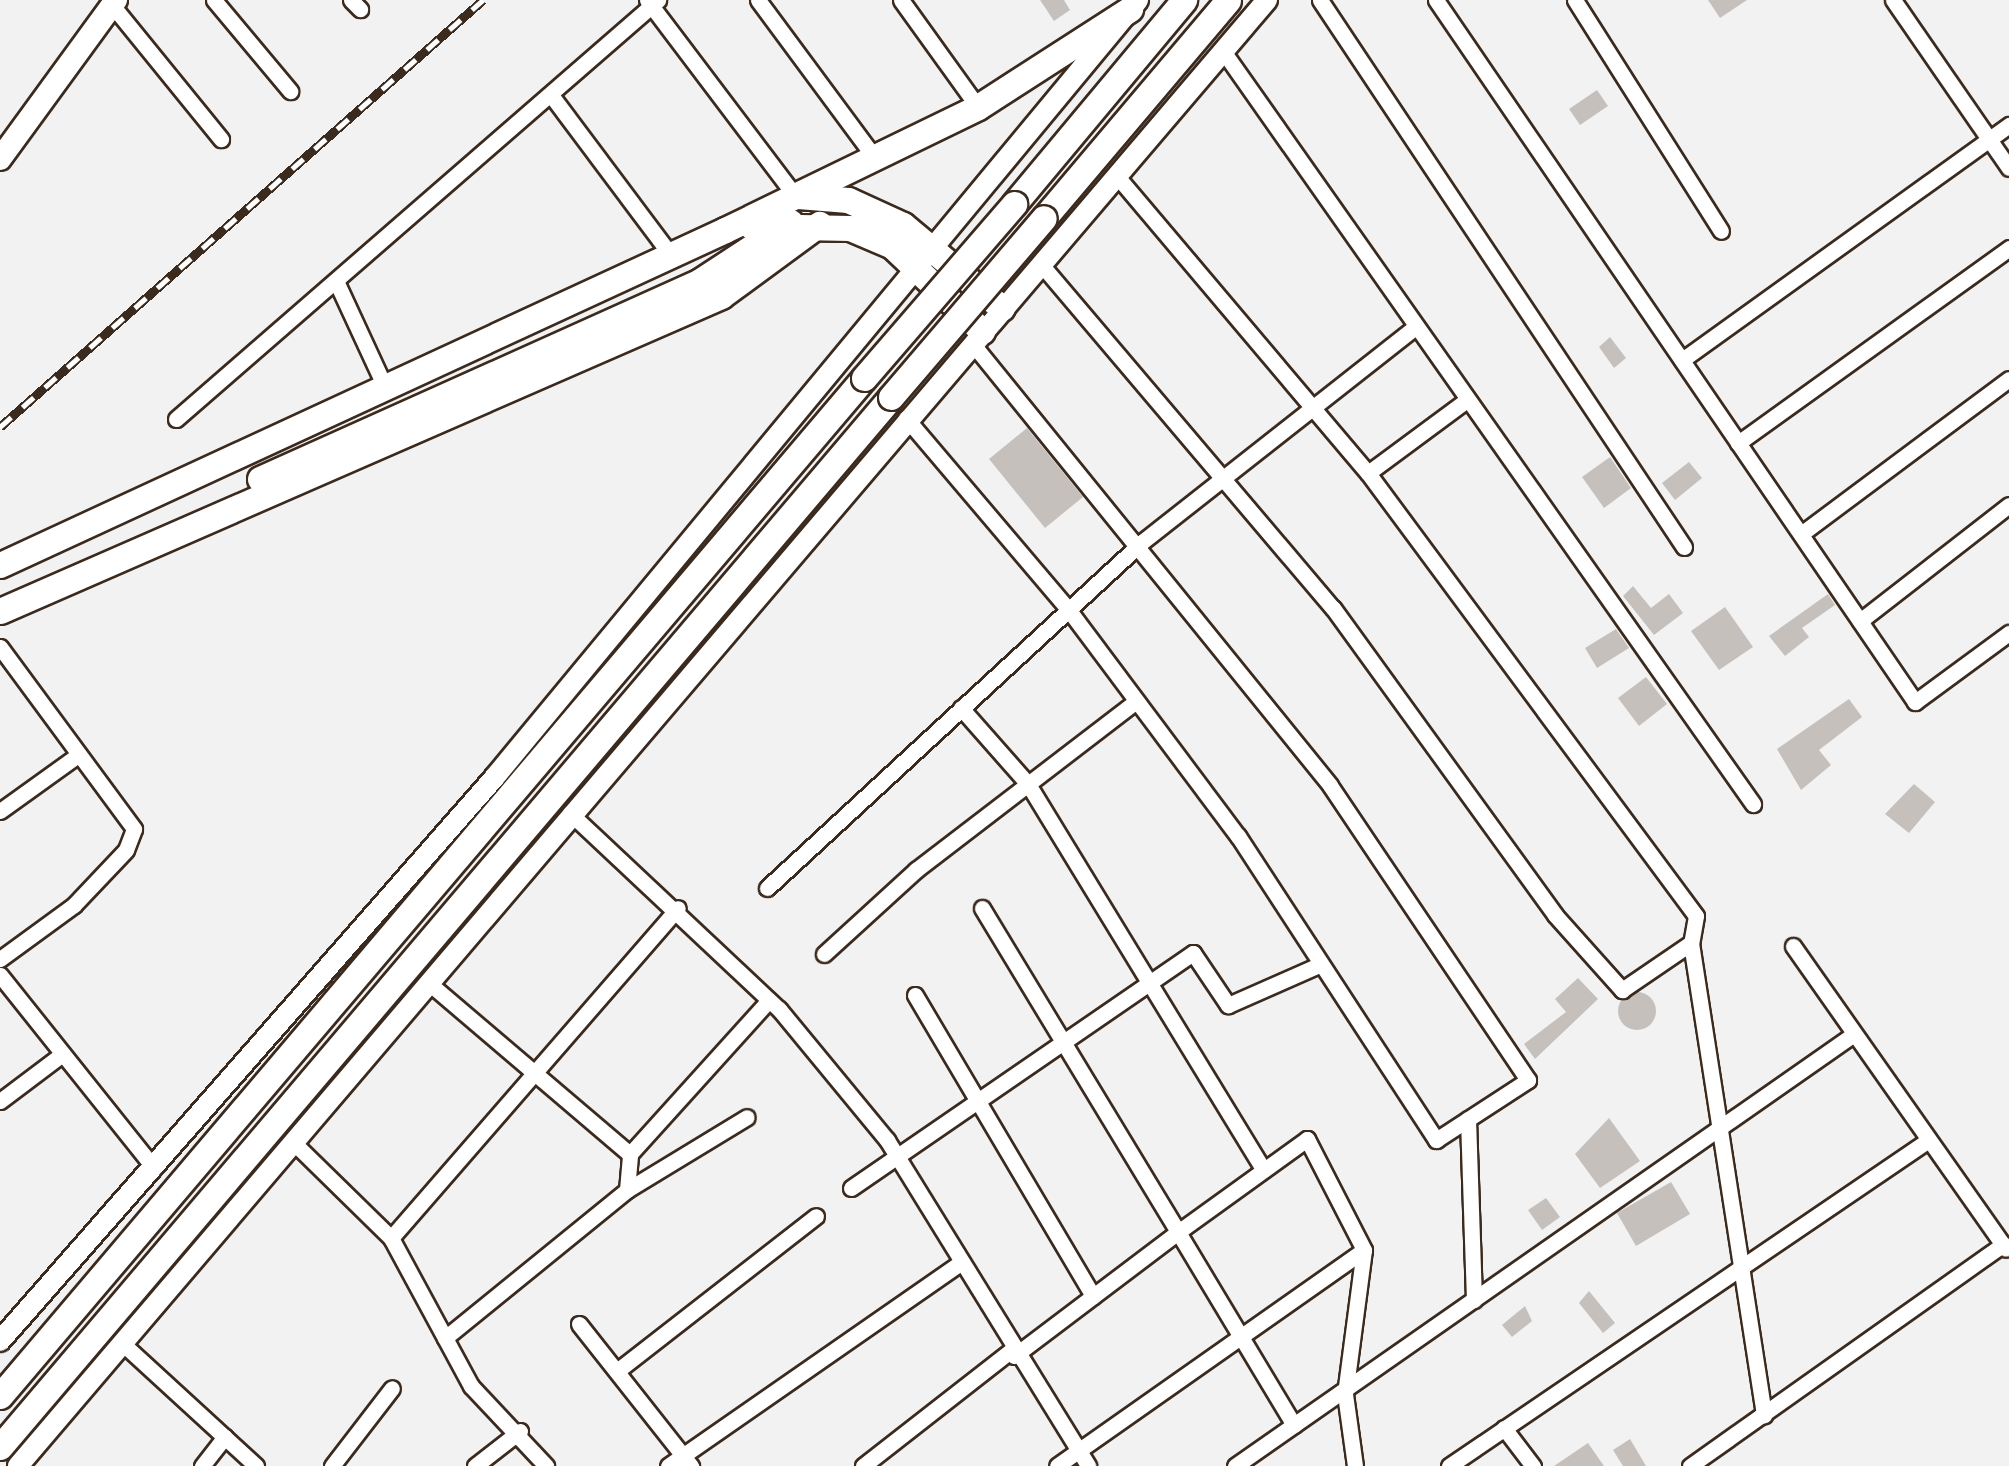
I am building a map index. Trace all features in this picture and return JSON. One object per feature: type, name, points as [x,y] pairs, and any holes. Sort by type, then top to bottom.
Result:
[{"type":"main road","points":[[0,1396],[1184,0]]},
{"type":"main road","points":[[0,1447],[1228,0]]},
{"type":"main road","points":[[0,159],[114,2]]},
{"type":"main road","points":[[0,596],[700,281],[793,208],[978,107],[1134,4]]},
{"type":"main road","points":[[793,208],[819,224],[926,258],[977,337]]},
{"type":"main road","points":[[0,565],[670,254],[724,230],[793,208],[874,209],[926,258],[1002,308]]},
{"type":"main road","points":[[0,611],[720,296],[819,224]]},
{"type":"street","points":[[214,0],[290,91]]},
{"type":"street","points":[[758,0],[877,161]]},
{"type":"street","points":[[901,0],[978,107]]},
{"type":"street","points":[[18,1466],[906,418],[1267,0]]},
{"type":"street","points":[[1320,0],[1684,547]]},
{"type":"street","points":[[1436,0],[1915,702],[2009,633]]},
{"type":"street","points":[[1575,0],[1722,232]]},
{"type":"street","points":[[1893,0],[2009,168]]},
{"type":"street","points":[[114,2],[221,139]]},
{"type":"street","points":[[176,419],[652,2],[793,208]]},
{"type":"street","points":[[0,1341],[154,1168],[926,258],[1134,4]]},
{"type":"street","points":[[1223,51],[1464,402],[1753,804]]},
{"type":"street","points":[[551,94],[670,254]]},
{"type":"street","points":[[1682,360],[2009,125]]},
{"type":"street","points":[[1116,176],[1311,417],[1368,473],[1696,916],[1691,943],[1745,1263],[1764,1415]]},
{"type":"street","points":[[1738,442],[2009,248]]},
{"type":"street","points":[[1040,263],[1334,608],[1555,914],[1622,990],[1691,943]]},
{"type":"street","points":[[336,281],[384,385]]},
{"type":"street","points":[[766,888],[1142,542],[1311,417],[1413,329]]},
{"type":"street","points":[[906,418],[1068,609],[1132,704],[1238,836],[1436,1140],[1528,1080],[1330,785],[977,337]]},
{"type":"street","points":[[1801,534],[2009,378]]},
{"type":"street","points":[[1368,473],[1464,402]]},
{"type":"street","points":[[1860,621],[2009,505]]},
{"type":"street","points":[[0,648],[134,830],[126,850],[0,959]]},
{"type":"street","points":[[824,954],[1028,784],[1132,704]]},
{"type":"street","points":[[961,708],[1028,784],[1264,1170]]},
{"type":"street","points":[[0,811],[78,755]]},
{"type":"street","points":[[570,813],[678,908],[770,1000],[896,1156],[1012,1353],[1088,1466]]},
{"type":"street","points":[[391,1238],[678,908]]},
{"type":"street","points":[[982,908],[1294,1425]]},
{"type":"street","points":[[1690,1466],[2006,1248],[1793,946]]},
{"type":"street","points":[[851,1188],[982,1102],[1193,953],[1228,1006],[1319,965]]},
{"type":"street","points":[[0,975],[154,1168]]},
{"type":"street","points":[[430,984],[630,1154]]},
{"type":"street","points":[[915,995],[1094,1296]]},
{"type":"street","points":[[627,1190],[630,1154],[770,1000]]},
{"type":"street","points":[[1235,1466],[1345,1394],[1854,1034]]},
{"type":"street","points":[[0,1102],[62,1055]]},
{"type":"street","points":[[445,1338],[627,1190],[747,1117]]},
{"type":"street","points":[[1468,1119],[1474,1300]]},
{"type":"street","points":[[863,1466],[1306,1139],[1364,1250],[1345,1394],[1354,1466]]},
{"type":"street","points":[[1449,1466],[1927,1140]]},
{"type":"street","points":[[294,1143],[391,1238],[471,1386],[520,1431],[546,1466]]},
{"type":"street","points":[[617,1372],[816,1216]]},
{"type":"street","points":[[1057,1466],[1364,1250]]},
{"type":"street","points":[[668,1466],[687,1461],[959,1264]]},
{"type":"street","points":[[580,1324],[687,1461]]},
{"type":"street","points":[[122,1343],[256,1466]]},
{"type":"street","points":[[332,1466],[392,1388]]},
{"type":"street","points":[[1504,1428],[1533,1466]]},
{"type":"street","points":[[475,1466],[520,1431]]},
{"type":"street","points":[[202,1466],[225,1437]]},
{"type":"building","points":[[1040,0],[1064,0],[1070,10],[1054,21]]},
{"type":"building","points":[[1708,0],[1747,0],[1720,18]]},
{"type":"building","points":[[1597,90],[1608,106],[1580,125],[1569,109]]},
{"type":"building","points":[[1610,337],[1626,358],[1614,368],[1599,347]]},
{"type":"building","points":[[1027,428],[1083,497],[1045,528],[989,459]]},
{"type":"building","points":[[1610,457],[1631,488],[1604,508],[1582,477]]},
{"type":"building","points":[[1689,462],[1702,478],[1675,500],[1662,483]]},
{"type":"building","points":[[1633,586],[1651,608],[1669,594],[1683,613],[1654,635],[1623,596]]},
{"type":"building","points":[[1828,594],[1835,605],[1802,628],[1809,637],[1785,656],[1769,636]]},
{"type":"building","points":[[1725,607],[1753,647],[1719,670],[1691,631]]},
{"type":"building","points":[[1616,629],[1629,648],[1597,668],[1585,648]]},
{"type":"building","points":[[1646,677],[1667,704],[1639,726],[1618,698]]},
{"type":"building","points":[[1849,699],[1862,717],[1819,750],[1831,765],[1801,790],[1777,749]]},
{"type":"building","points":[[1914,784],[1935,802],[1909,833],[1885,814]]},
{"type":"building","points":[[1578,978],[1598,999],[1535,1059],[1524,1044],[1566,1012],[1555,999]]},
{"type":"building","points":[[1637,992],[1650,998],[1656,1011],[1650,1024],[1637,1030],[1624,1024],[1618,1011],[1624,998]]},
{"type":"building","points":[[1609,1118],[1640,1161],[1600,1188],[1575,1154]]},
{"type":"building","points":[[1671,1182],[1690,1214],[1636,1246],[1617,1213]]},
{"type":"building","points":[[1546,1198],[1560,1217],[1542,1230],[1528,1210]]},
{"type":"building","points":[[1589,1291],[1615,1323],[1603,1333],[1579,1303]]},
{"type":"building","points":[[1525,1306],[1532,1321],[1512,1337],[1502,1325]]},
{"type":"building","points":[[1630,1439],[1646,1466],[1623,1466],[1613,1450]]},
{"type":"building","points":[[1588,1443],[1604,1466],[1554,1466]]},
{"type":"railway","points":[[0,427],[483,0]]}]
